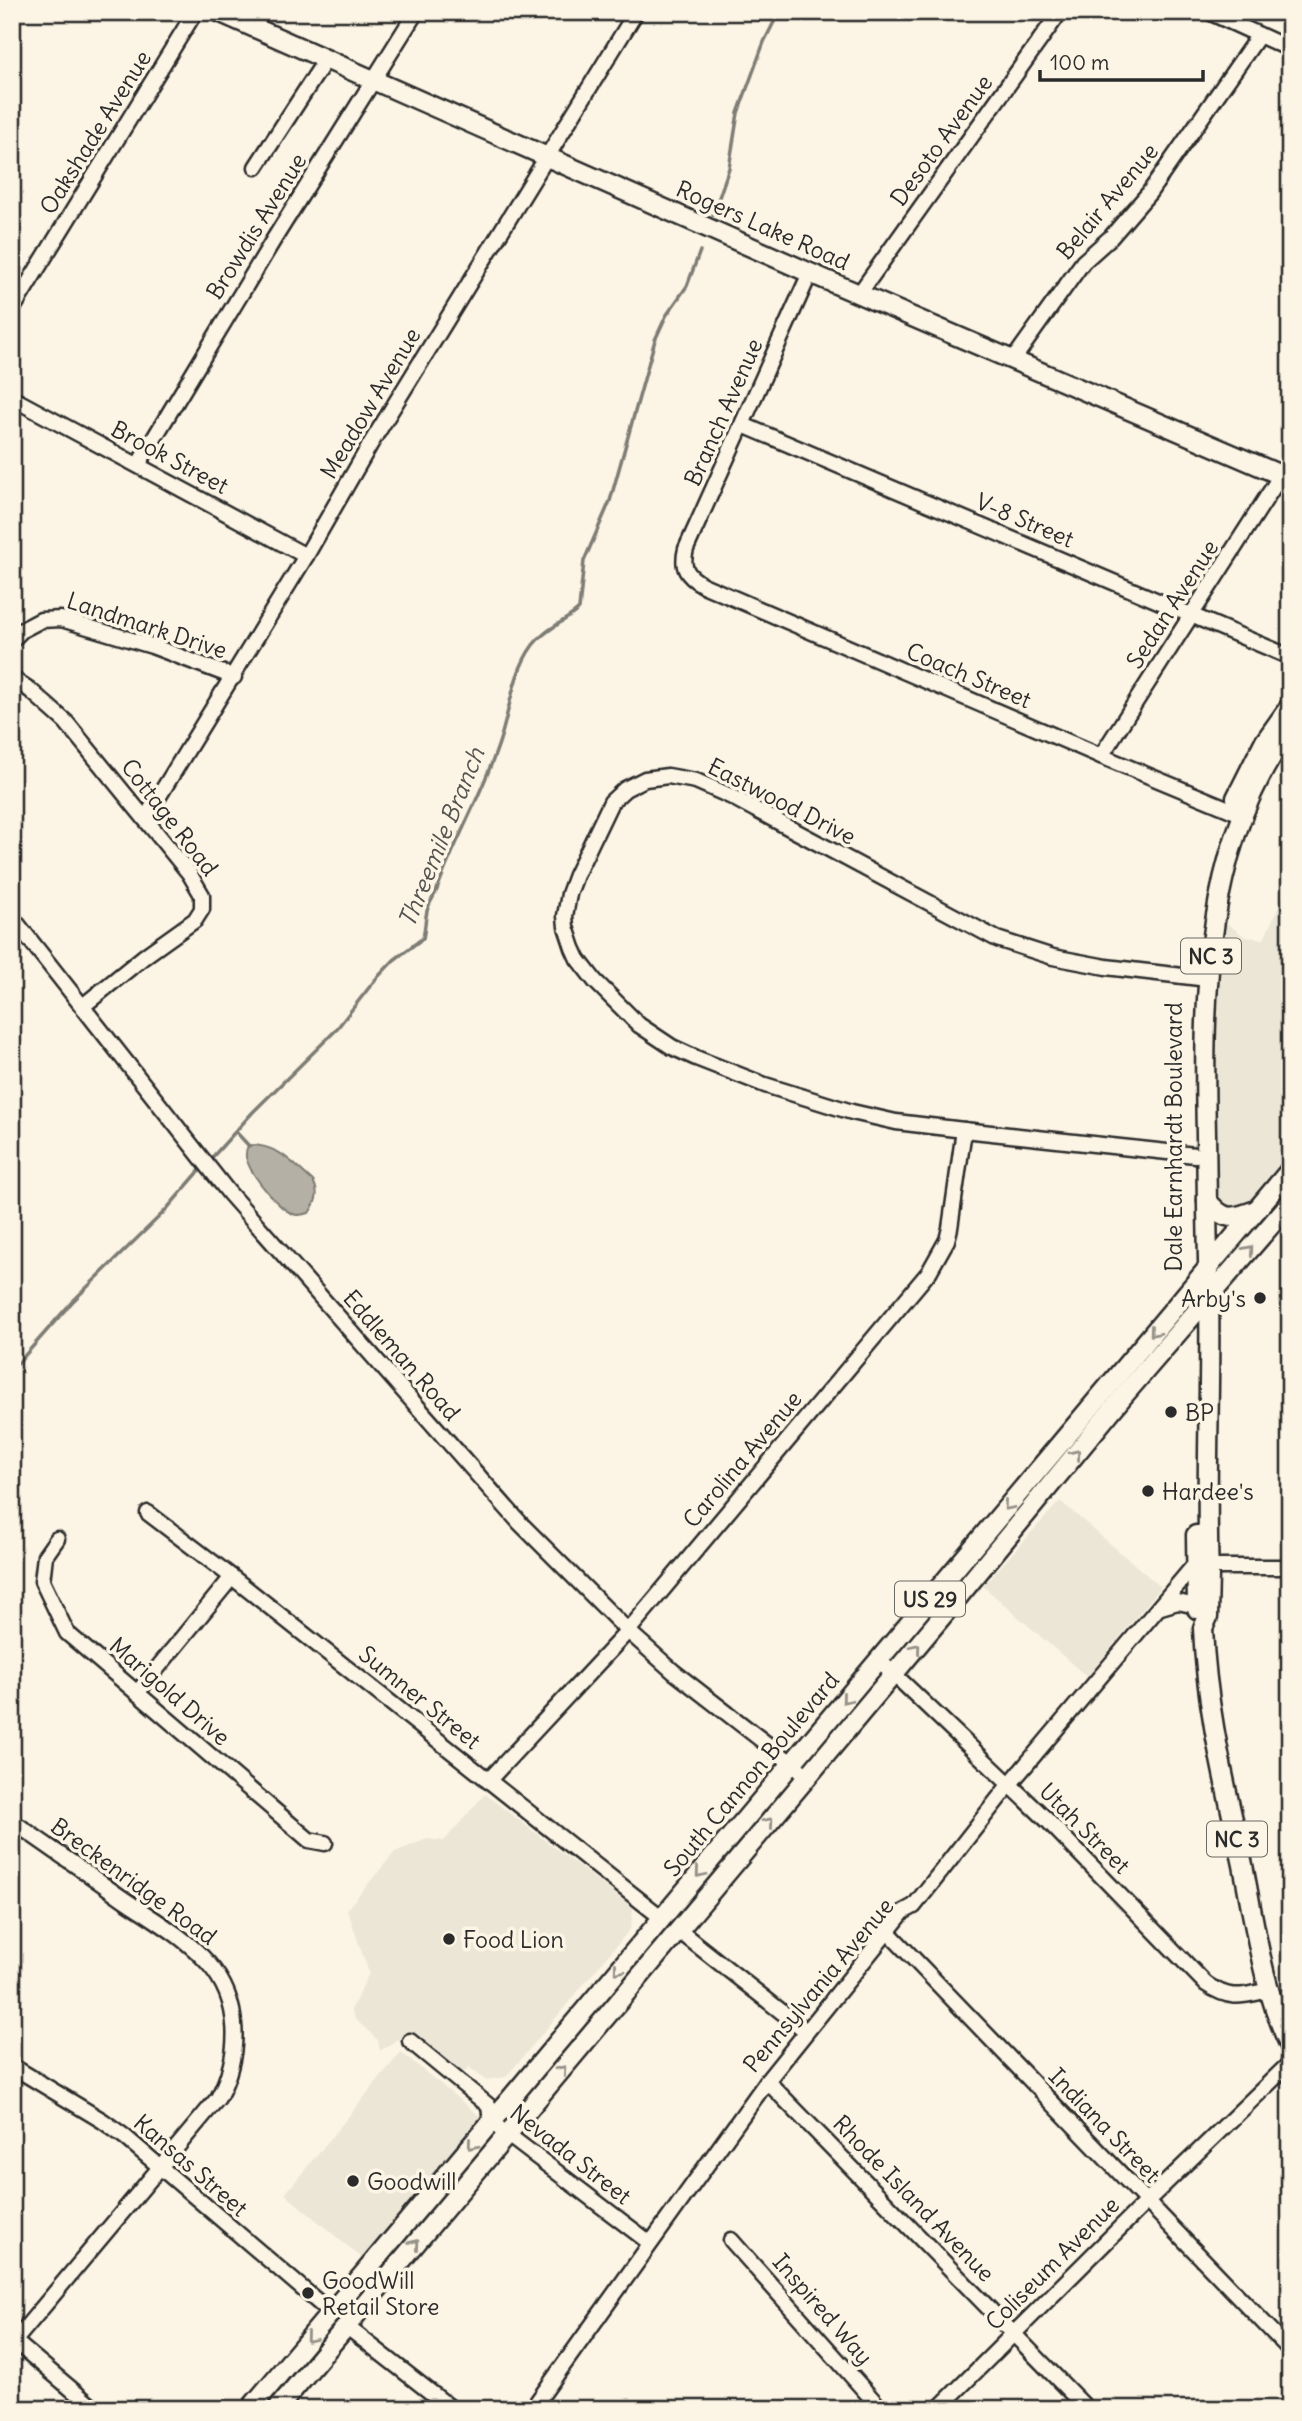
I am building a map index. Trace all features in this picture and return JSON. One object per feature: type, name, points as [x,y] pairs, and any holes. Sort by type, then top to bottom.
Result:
[{"type":"main road","name":"Rogers Lake Road","points":[[219,12],[810,273],[1285,477]]},
{"type":"main road","name":"Dale Earnhardt Boulevard","points":[[1203,1274],[1195,1155],[1194,1055],[1203,979],[1236,812],[1264,744],[1290,706]]},
{"type":"main road","name":"Dale Earnhardt Boulevard","points":[[1236,812],[1290,729]]},
{"type":"main road","name":"Dale Earnhardt Boulevard","points":[[1203,979],[1207,1200],[1203,1274],[1202,1565],[1208,1617],[1203,1628]]},
{"type":"main road","name":"South Cannon Boulevard","points":[[250,2409],[1290,1170]]},
{"type":"main road","points":[[1207,1200],[1216,1213],[1225,1217],[1237,1217],[1256,1210]]},
{"type":"main road","name":"South Cannon Boulevard","points":[[277,2409],[1203,1303],[1290,1203]]},
{"type":"main road","name":"Dale Earnhardt Boulevard","points":[[1202,1565],[1196,1606],[1203,1628],[1212,1716],[1269,1990],[1290,2046]]},
{"type":"street","name":"Oakshade Avenue","points":[[12,310],[195,12]]},
{"type":"street","name":"Browdis Avenue","points":[[138,466],[274,239],[416,12]]},
{"type":"street","name":"Meadow Avenue","points":[[145,819],[234,677],[371,443],[636,12]]},
{"type":"street","name":"Desoto Avenue","points":[[859,294],[1060,12]]},
{"type":"street","points":[[1209,12],[1290,49]]},
{"type":"street","name":"Belair Avenue","points":[[1013,360],[1083,262],[1118,230],[1149,193],[1259,35]]},
{"type":"street","points":[[256,167],[326,59]]},
{"type":"street","name":"Branch Avenue","points":[[684,570],[686,550],[810,273]]},
{"type":"street","name":"Brook Street","points":[[12,398],[306,556]]},
{"type":"street","name":"V-8 Street","points":[[743,425],[1290,657]]},
{"type":"street","name":"Sedan Avenue","points":[[1101,757],[1285,477]]},
{"type":"street","name":"Coach Street","points":[[684,570],[690,578],[703,585],[1101,757],[1236,812]]},
{"type":"street","name":"Landmark Drive","points":[[12,640],[32,624],[50,618],[61,619],[152,646],[234,677]]},
{"type":"street","name":"Cottage Road","points":[[12,678],[66,722],[197,883],[202,895],[202,909],[189,926],[146,955],[83,1006]]},
{"type":"street","name":"Eastwood Drive","points":[[1195,1155],[896,1122],[765,1086],[672,1046],[639,1025],[609,997],[578,959],[566,927],[565,916],[576,876],[599,823],[617,795],[645,779],[657,776],[683,778],[730,796],[997,939],[1053,957],[1106,967],[1203,979]]},
{"type":"street","name":"Eddleman Road","points":[[12,917],[238,1203],[520,1523],[628,1631],[674,1672],[808,1776]]},
{"type":"street","name":"Carolina Avenue","points":[[488,1782],[628,1631],[929,1272],[947,1240],[950,1228],[964,1130]]},
{"type":"street","name":"Sumner Street","points":[[148,1513],[662,1918]]},
{"type":"street","name":"Marigold Drive","points":[[57,1539],[45,1556],[42,1581],[67,1633],[309,1840],[325,1843]]},
{"type":"street","points":[[1202,1565],[1290,1567]]},
{"type":"street","name":"Pennsylvania Avenue","points":[[532,2409],[767,2081],[806,2031],[903,1912],[914,1906],[1009,1786],[1176,1588],[1202,1565]]},
{"type":"street","points":[[137,1693],[232,1577]]},
{"type":"street","points":[[1160,1607],[1178,1602],[1196,1606]]},
{"type":"street","name":"Utah Street","points":[[879,1660],[1063,1836],[1206,1984],[1217,1992],[1237,1997],[1269,1990]]},
{"type":"street","name":"Breckenridge Road","points":[[12,1821],[187,1943],[212,1968],[228,1996],[235,2024],[235,2049],[225,2086],[161,2168]]},
{"type":"street","points":[[678,1930],[806,2031]]},
{"type":"street","name":"Indiana Street","points":[[887,1931],[1290,2350]]},
{"type":"street","name":"Nevada Street","points":[[410,2040],[489,2106],[491,2122],[650,2243]]},
{"type":"street","name":"Coliseum Avenue","points":[[938,2409],[1290,2063]]},
{"type":"street","name":"Kansas Street","points":[[12,2066],[103,2121],[331,2313]]},
{"type":"street","name":"Rhode Island Avenue","points":[[767,2081],[1087,2409]]},
{"type":"street","points":[[94,2409],[13,2341],[161,2168]]},
{"type":"street","name":"Inspired Way","points":[[731,2240],[881,2409]]},
{"type":"street","points":[[346,2326],[452,2409]]},
{"type":"shaded area","points":[[1288,886],[1290,1155],[1243,1207],[1232,1211],[1221,1206],[1214,1194],[1213,1071],[1225,922],[1245,937],[1264,939]]},
{"type":"shaded area","points":[[248,1145],[276,1151],[313,1181],[316,1198],[309,1213],[291,1213],[268,1193],[247,1161]]},
{"type":"shaded area","points":[[1060,1501],[1161,1587],[1087,1677],[983,1586]]},
{"type":"shaded area","points":[[485,1794],[633,1908],[631,1928],[506,2077],[485,2080],[469,2067],[462,2075],[410,2031],[380,2051],[378,2040],[355,2019],[351,2010],[369,1973],[347,1909],[395,1852],[427,1839],[444,1841]]},
{"type":"shaded area","points":[[401,2052],[482,2118],[363,2259],[285,2194]]},
{"type":"waterway","name":"Threemile Branch","points":[[713,215],[729,168],[738,113],[764,42],[779,12]]},
{"type":"waterway","name":"Threemile Branch","points":[[208,1162],[253,1112],[335,1031],[394,960],[423,938],[428,908],[493,759],[526,656],[538,639],[579,609],[584,561],[610,501],[655,340],[666,316],[687,286],[700,251]]},
{"type":"waterway","points":[[236,1132],[249,1146]]},
{"type":"waterway","name":"Threemile Branch","points":[[12,1370],[72,1302],[164,1212],[202,1168]]},
{"type":"place","name":"Arby's","points":[[1260,1298]]},
{"type":"place","name":"BP","points":[[1171,1412]]},
{"type":"place","name":"Hardee's","points":[[1148,1491]]},
{"type":"place","name":"Food Lion","points":[[449,1939]]},
{"type":"place","name":"Goodwill","points":[[353,2181]]},
{"type":"place","name":"GoodWill Retail Store","points":[[308,2293]]}]
